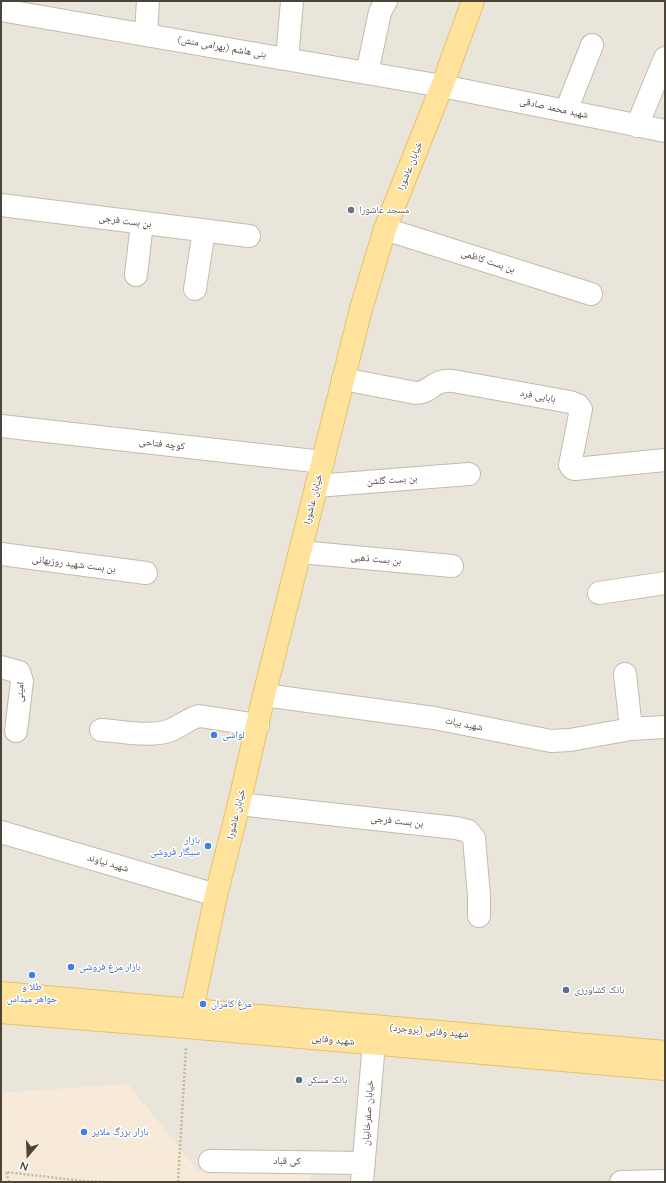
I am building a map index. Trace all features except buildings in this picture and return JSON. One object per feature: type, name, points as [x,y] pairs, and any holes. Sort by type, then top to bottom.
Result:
[{"type":"main road","name":"خیابان عاشورا","points":[[190,1018],[216,895],[264,695],[361,309],[385,228],[442,86],[473,1]]},
{"type":"main road","name":"شهید وفایی","points":[[1,993],[374,1043],[665,1070]]},
{"type":"main road","name":"شهید وفایی","points":[[1,1012],[190,1018]]},
{"type":"main road","name":"شهید وفایی (بروجرد)","points":[[190,1018],[665,1052]]},
{"type":"street","points":[[146,34],[148,1]]},
{"type":"street","points":[[287,59],[292,1]]},
{"type":"street","points":[[367,73],[380,12],[386,1]]},
{"type":"street","name":"بنی هاشم (بهرامی منش)","points":[[1,10],[442,86]]},
{"type":"street","points":[[566,111],[592,45]]},
{"type":"street","points":[[637,126],[665,58]]},
{"type":"street","name":"شهید محمد صادقی","points":[[442,86],[665,131]]},
{"type":"street","name":"بن بست فرجی","points":[[1,205],[249,236]]},
{"type":"street","points":[[136,275],[142,223]]},
{"type":"street","name":"بن بست کاظمی","points":[[385,228],[591,294]]},
{"type":"street","points":[[195,290],[204,230]]},
{"type":"street","name":"بابایی فرد","points":[[343,380],[416,393],[424,391],[440,381],[453,381],[570,402],[578,405],[581,409],[570,465],[572,468],[576,470],[665,460]]},
{"type":"street","name":"کوچه فتاحی","points":[[1,426],[323,462]]},
{"type":"street","name":"بن بست گلشن","points":[[316,486],[469,474]]},
{"type":"street","name":"بن بست ذهبی","points":[[300,552],[452,566]]},
{"type":"street","name":"بن بست شهید روزبهانی","points":[[1,554],[146,574]]},
{"type":"street","points":[[599,593],[665,583]]},
{"type":"street","name":"امینی","points":[[1,667],[19,672],[22,681],[16,731]]},
{"type":"street","points":[[625,674],[631,729]]},
{"type":"street","name":"شهید بیات","points":[[264,695],[434,718],[551,741],[570,740],[631,729],[665,726]]},
{"type":"street","points":[[101,730],[153,734],[170,730],[190,718],[199,716],[258,725]]},
{"type":"street","name":"بن بست فرجی","points":[[239,804],[456,828],[468,831],[474,838],[479,896],[479,916]]},
{"type":"street","name":"شهید نیاوند","points":[[1,832],[216,895]]},
{"type":"street","name":"خیابان صفرخانیان","points":[[363,1172],[374,1043]]},
{"type":"street","name":"کی قباد","points":[[210,1160],[363,1172]]},
{"type":"street","points":[[621,1182],[665,1181]]},
{"type":"path","points":[[178,1182],[190,1018]]},
{"type":"path","points":[[9,1182],[6,1172],[83,1181],[108,1182]]},
{"type":"shaded area","points":[[1,1],[665,1],[665,1182],[1,1182]]},
{"type":"shaded area","name":"بازار بزرگ ملایر","points":[[128,1084],[198,1171],[311,1172],[309,1182],[1,1182],[1,1093]]},
{"type":"place","name":"مسجد عاشورا","points":[[351,210]]},
{"type":"place","name":"لواشی","points":[[214,735]]},
{"type":"place","name":"بازار سیگار فروشی","points":[[208,846]]},
{"type":"place","name":"بازار مرغ فروشی","points":[[71,967]]},
{"type":"place","name":"طلا و جواهر میداس","points":[[32,975]]},
{"type":"place","name":"بانک کشاورزی","points":[[566,990]]},
{"type":"place","name":"مرغ کامران","points":[[203,1004]]},
{"type":"place","name":"بانک مسکن","points":[[299,1080]]},
{"type":"place","name":"بازار بزرگ ملایر","points":[[84,1132]]}]
